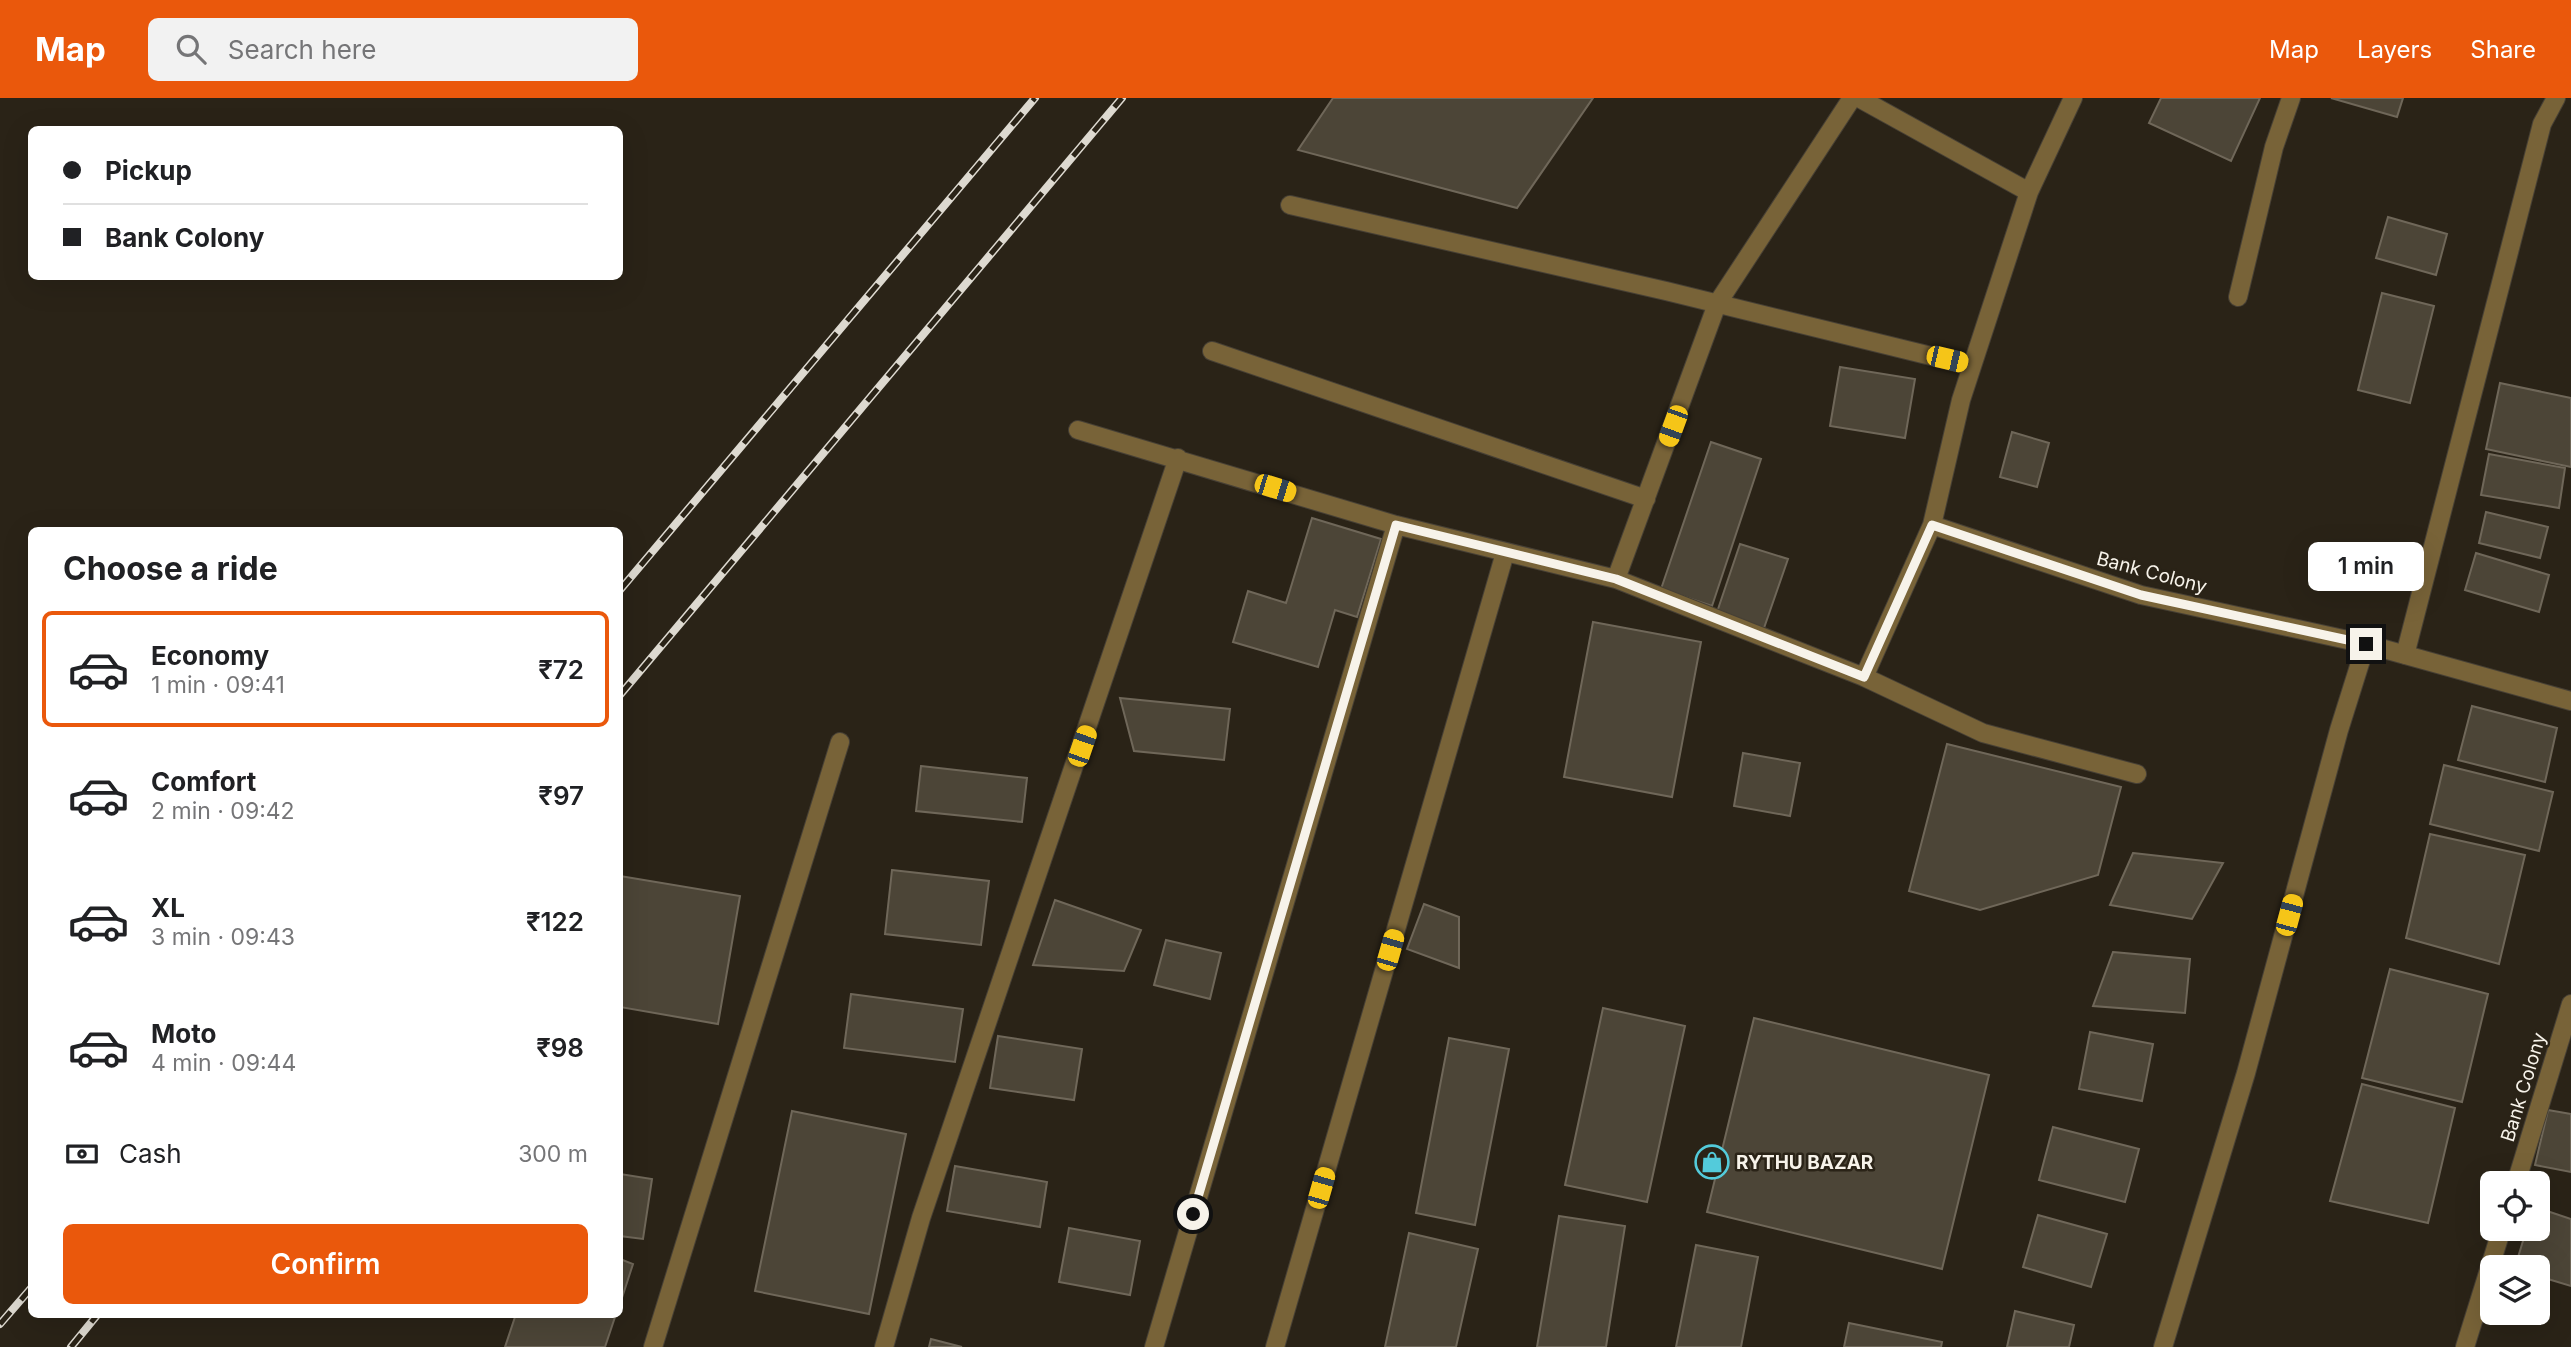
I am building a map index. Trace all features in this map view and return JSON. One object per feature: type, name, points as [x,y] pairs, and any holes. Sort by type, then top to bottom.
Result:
[{"type":"street","points":[[1616,579],[1717,304],[1852,98]]},
{"type":"street","points":[[1859,98],[2029,192]]},
{"type":"street","points":[[1864,677],[1932,525],[1961,400],[2029,192],[2073,98]]},
{"type":"street","points":[[2238,297],[2274,147],[2291,98]]},
{"type":"street","points":[[2405,655],[2542,124],[2556,98]]},
{"type":"street","points":[[1290,205],[1972,366]]},
{"type":"street","points":[[1212,351],[1646,499]]},
{"type":"street","points":[[1079,430],[1396,525],[1616,579],[1864,677],[1983,733],[2137,774]]},
{"type":"street","points":[[884,1347],[921,1218],[1178,458]]},
{"type":"street","points":[[1154,1347],[1396,525]]},
{"type":"street","name":"Bank Colony","points":[[1932,525],[2141,595],[2366,644],[2571,701]]},
{"type":"street","points":[[1275,1347],[1505,553]]},
{"type":"street","points":[[2163,1347],[2246,1073],[2339,730],[2366,644]]},
{"type":"street","points":[[653,1347],[840,742]]},
{"type":"street","name":"Bank Colony","points":[[2520,1171],[2571,1004]]},
{"type":"street","points":[[2465,1347],[2498,1241]]},
{"type":"building","points":[[1333,98],[1593,98],[1517,208],[1298,150]]},
{"type":"building","points":[[2161,98],[2260,98],[2231,161],[2149,123]]},
{"type":"building","points":[[2331,98],[2403,98],[2397,117]]},
{"type":"building","points":[[2388,217],[2447,234],[2436,275],[2376,258]]},
{"type":"building","points":[[2382,293],[2434,306],[2410,403],[2358,390]]},
{"type":"building","points":[[1840,367],[1915,379],[1905,438],[1830,426]]},
{"type":"building","points":[[2500,383],[2571,398],[2571,467],[2486,449]]},
{"type":"building","points":[[2012,432],[2049,443],[2037,487],[2000,477]]},
{"type":"building","points":[[1711,442],[1761,459],[1712,606],[1661,589]]},
{"type":"building","points":[[2489,454],[2565,468],[2559,508],[2481,495]]},
{"type":"building","points":[[2486,512],[2548,527],[2540,558],[2479,543]]},
{"type":"building","points":[[1312,518],[1381,539],[1357,617],[1335,610],[1318,667],[1233,642],[1248,591],[1286,603]]},
{"type":"building","points":[[1740,544],[1788,559],[1764,628],[1717,612]]},
{"type":"building","points":[[2476,553],[2549,575],[2539,612],[2465,590]]},
{"type":"building","points":[[1593,622],[1701,642],[1672,797],[1564,777]]},
{"type":"building","points":[[1120,698],[1230,709],[1224,760],[1134,751]]},
{"type":"building","points":[[2472,706],[2557,728],[2545,782],[2458,760]]},
{"type":"building","points":[[1947,744],[2121,787],[2098,875],[1980,910],[1909,891]]},
{"type":"building","points":[[1743,753],[1800,763],[1790,816],[1734,806]]},
{"type":"building","points":[[2444,765],[2553,792],[2539,851],[2430,824]]},
{"type":"building","points":[[921,766],[1027,778],[1022,822],[916,811]]},
{"type":"building","points":[[2430,834],[2525,855],[2499,964],[2406,938]]},
{"type":"building","points":[[2133,853],[2223,863],[2192,919],[2110,905]]},
{"type":"building","points":[[892,870],[989,881],[981,945],[885,934]]},
{"type":"building","points":[[623,876],[740,896],[718,1024],[623,1008]]},
{"type":"building","points":[[1055,900],[1141,930],[1124,971],[1033,965]]},
{"type":"building","points":[[1424,904],[1459,917],[1459,968],[1407,949]]},
{"type":"building","points":[[1166,940],[1221,953],[1210,999],[1154,985]]},
{"type":"building","points":[[2113,952],[2190,959],[2185,1013],[2093,1006]]},
{"type":"building","points":[[2390,969],[2488,994],[2462,1102],[2362,1078]]},
{"type":"building","points":[[851,994],[963,1009],[955,1062],[844,1048]]},
{"type":"building","points":[[1603,1008],[1685,1026],[1647,1202],[1565,1185]]},
{"type":"building","points":[[1754,1018],[1989,1075],[1942,1269],[1707,1212]]},
{"type":"building","points":[[2090,1032],[2153,1044],[2142,1101],[2079,1089]]},
{"type":"building","points":[[998,1036],[1082,1049],[1074,1100],[990,1088]]},
{"type":"building","points":[[1449,1038],[1509,1049],[1475,1225],[1416,1213]]},
{"type":"building","points":[[2362,1084],[2455,1108],[2428,1223],[2330,1201]]},
{"type":"building","points":[[2548,1110],[2571,1114],[2571,1172],[2535,1165]]},
{"type":"building","points":[[792,1111],[906,1134],[869,1314],[755,1291]]},
{"type":"building","points":[[2053,1127],[2139,1149],[2125,1202],[2039,1180]]},
{"type":"building","points":[[955,1166],[1047,1182],[1040,1227],[947,1211]]},
{"type":"building","points":[[623,1174],[652,1179],[643,1239],[623,1236]]},
{"type":"building","points":[[2550,1212],[2571,1219],[2571,1286],[2550,1280],[2550,1255],[2519,1255],[2523,1241],[2550,1241]]},
{"type":"building","points":[[2038,1215],[2107,1234],[2091,1287],[2023,1267]]},
{"type":"building","points":[[1559,1216],[1625,1226],[1606,1347],[1537,1347]]},
{"type":"building","points":[[1069,1228],[1140,1241],[1130,1295],[1059,1282]]},
{"type":"building","points":[[1409,1233],[1478,1249],[1456,1347],[1385,1347]]},
{"type":"building","points":[[1696,1245],[1758,1257],[1741,1347],[1676,1347]]},
{"type":"building","points":[[623,1260],[633,1264],[623,1295]]},
{"type":"building","points":[[2015,1311],[2074,1325],[2069,1347],[2007,1347]]},
{"type":"building","points":[[515,1318],[615,1318],[605,1347],[505,1347]]},
{"type":"building","points":[[1849,1323],[1942,1342],[1941,1347],[1844,1347]]},
{"type":"building","points":[[931,1339],[962,1347],[929,1347]]},
{"type":"railway","points":[[623,586],[1035,98]]},
{"type":"railway","points":[[623,691],[1122,98]]},
{"type":"railway","points":[[0,1324],[28,1292]]},
{"type":"railway","points":[[71,1347],[95,1318]]},
{"type":"place","name":"RYTHU BAZAR","points":[[1712,1162]]},
{"type":"route","points":[[1193,1214],[1396,525],[1616,579],[1864,677],[1932,525],[2141,595],[2366,644]]}]
